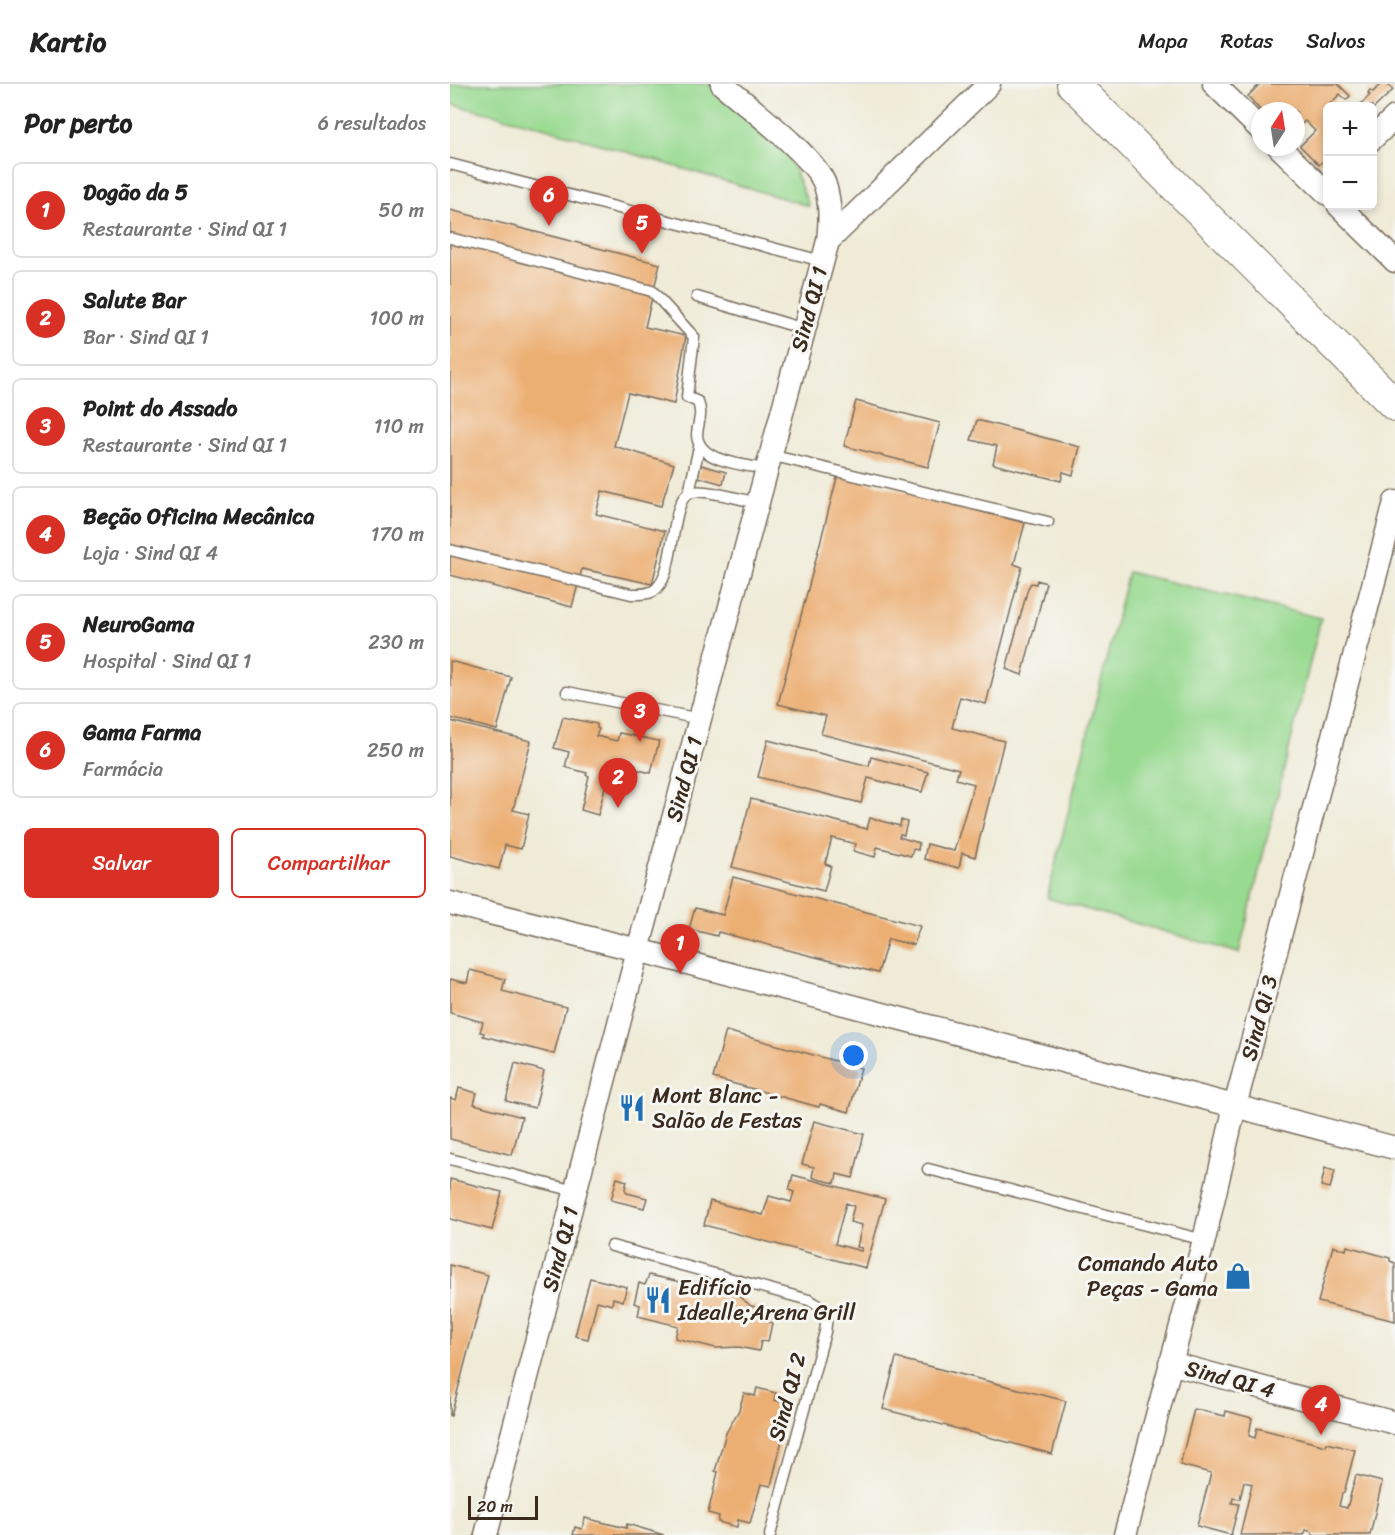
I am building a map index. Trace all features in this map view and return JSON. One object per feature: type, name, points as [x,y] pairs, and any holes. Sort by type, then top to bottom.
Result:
[{"type":"main road","points":[[1073,84],[1395,405]]},
{"type":"street","points":[[722,84],[808,158],[825,183],[830,211],[825,251]]},
{"type":"street","name":"Sind QI 1","points":[[486,1535],[638,950],[825,251],[989,84]]},
{"type":"street","points":[[1225,88],[1251,118]]},
{"type":"street","points":[[1377,135],[1395,117]]},
{"type":"street","points":[[1289,156],[1323,186]]},
{"type":"street","points":[[1343,210],[1395,261]]},
{"type":"street","name":"Sind Qi 3","points":[[1130,1534],[1170,1363],[1204,1240],[1235,1106],[1395,502]]},
{"type":"street","points":[[450,903],[638,950],[1395,1149]]},
{"type":"street","name":"Sind QI 4","points":[[1170,1363],[1395,1423]]},
{"type":"lane","points":[[450,164],[825,251]]},
{"type":"lane","points":[[450,238],[652,291],[694,336],[687,397],[698,402],[701,411],[697,434],[699,447],[689,493]]},
{"type":"lane","points":[[697,297],[804,329]]},
{"type":"lane","points":[[699,447],[712,456],[739,464],[768,462],[1048,522]]},
{"type":"lane","points":[[450,550],[631,594],[647,593],[657,589],[663,579],[682,498],[689,493],[699,491],[757,503]]},
{"type":"lane","points":[[567,692],[700,719]]},
{"type":"lane","points":[[450,1159],[575,1191]]},
{"type":"lane","points":[[928,1169],[1204,1240]]},
{"type":"lane","name":"Sind QI 2","points":[[612,1246],[809,1299],[822,1307],[827,1317],[825,1332],[770,1535]]},
{"type":"green space","points":[[450,84],[709,84],[786,150],[809,206],[532,124],[450,104]]},
{"type":"green space","points":[[1128,572],[1321,618],[1239,953],[1047,898]]},
{"type":"building","points":[[1260,84],[1338,84],[1350,96],[1346,100],[1340,94],[1332,102],[1323,102],[1323,161],[1319,165],[1305,151],[1305,141],[1315,131],[1305,121],[1305,102],[1253,102],[1248,96]]},
{"type":"building","points":[[1381,84],[1387,84],[1393,90],[1377,105],[1377,102],[1363,102],[1370,95],[1368,93],[1370,90],[1373,92]]},
{"type":"building","points":[[450,210],[660,264],[645,327],[686,336],[674,404],[628,393],[614,446],[674,464],[661,506],[602,491],[596,514],[665,531],[652,584],[582,569],[572,607],[450,575]]},
{"type":"building","points":[[856,401],[940,423],[928,467],[844,446]]},
{"type":"building","points":[[977,420],[1080,447],[1073,475],[1063,472],[1061,481],[993,464],[997,446],[971,440]]},
{"type":"building","points":[[701,465],[726,472],[723,484],[698,477]]},
{"type":"building","points":[[838,474],[1025,523],[1014,564],[1022,567],[986,704],[960,697],[952,728],[1004,741],[975,857],[962,853],[959,868],[924,859],[927,844],[954,851],[974,784],[956,779],[959,769],[821,734],[826,716],[778,704]]},
{"type":"building","points":[[1037,580],[1046,583],[1022,675],[1006,669],[1028,588],[1031,583],[1036,584]]},
{"type":"building","points":[[450,661],[511,677],[497,730],[450,718]]},
{"type":"building","points":[[563,717],[597,724],[599,729],[596,736],[617,741],[619,733],[659,741],[651,773],[611,763],[598,815],[581,810],[589,776],[586,775],[587,773],[565,767],[569,752],[554,748]]},
{"type":"building","points":[[450,721],[531,741],[513,810],[529,814],[521,849],[505,845],[499,869],[450,856]]},
{"type":"building","points":[[768,740],[869,766],[871,757],[928,772],[922,792],[868,778],[861,803],[758,777]]},
{"type":"building","points":[[751,799],[867,829],[870,818],[900,826],[901,820],[907,822],[904,835],[900,834],[899,837],[919,843],[918,850],[913,849],[911,856],[877,847],[875,857],[853,851],[856,844],[832,838],[825,864],[831,866],[824,891],[732,867]]},
{"type":"building","points":[[733,877],[920,926],[914,945],[888,939],[878,973],[718,932],[717,936],[689,929],[695,908],[723,915]]},
{"type":"building","points":[[470,970],[505,979],[502,991],[566,1007],[554,1054],[483,1036],[484,1033],[480,1032],[483,1022],[450,1013],[450,979],[467,983]]},
{"type":"building","points":[[726,1031],[861,1068],[849,1112],[820,1104],[819,1107],[713,1078]]},
{"type":"building","points":[[515,1063],[544,1071],[535,1108],[506,1101]]},
{"type":"building","points":[[459,1088],[477,1093],[474,1104],[522,1117],[512,1155],[450,1139],[450,1098],[456,1100]]},
{"type":"building","points":[[814,1121],[864,1134],[853,1178],[837,1174],[835,1183],[817,1179],[812,1177],[814,1167],[802,1164]]},
{"type":"building","points":[[1325,1168],[1335,1171],[1330,1188],[1321,1186]]},
{"type":"building","points":[[793,1175],[885,1199],[866,1268],[704,1225],[710,1201],[763,1215],[769,1196],[791,1202],[794,1192],[789,1190]],"holes":[[[846,1203],[854,1206],[850,1222],[862,1225],[857,1247],[862,1248],[861,1251],[835,1244]]]},
{"type":"building","points":[[617,1178],[627,1181],[625,1189],[627,1193],[647,1198],[644,1208],[611,1200]]},
{"type":"building","points":[[450,1179],[502,1192],[492,1230],[450,1219]]},
{"type":"building","points":[[1333,1246],[1346,1250],[1347,1246],[1390,1258],[1390,1261],[1395,1263],[1395,1321],[1318,1302]]},
{"type":"building","points":[[450,1265],[488,1275],[451,1416],[450,1416]]},
{"type":"building","points":[[649,1275],[689,1284],[691,1281],[727,1291],[740,1297],[751,1306],[769,1310],[766,1321],[772,1323],[768,1342],[761,1341],[759,1351],[739,1347],[716,1348],[675,1338],[678,1326],[638,1316],[640,1305],[634,1303],[639,1283],[645,1285]]},
{"type":"building","points":[[590,1278],[627,1287],[623,1301],[613,1298],[612,1305],[597,1301],[588,1339],[575,1336]]},
{"type":"building","points":[[896,1358],[1066,1401],[1052,1454],[883,1409]]},
{"type":"building","points":[[757,1388],[776,1393],[774,1400],[785,1403],[780,1422],[781,1444],[771,1486],[761,1484],[750,1523],[738,1520],[737,1527],[718,1522],[719,1516],[708,1513],[718,1472],[715,1471],[726,1433],[739,1410],[744,1393],[755,1396]]},
{"type":"building","points":[[1194,1409],[1225,1416],[1226,1411],[1252,1418],[1249,1436],[1255,1438],[1257,1428],[1326,1446],[1327,1443],[1355,1450],[1339,1506],[1347,1508],[1356,1475],[1382,1482],[1370,1535],[1312,1535],[1312,1532],[1306,1530],[1304,1535],[1240,1535],[1252,1484],[1244,1482],[1240,1499],[1233,1498],[1232,1503],[1239,1504],[1231,1535],[1197,1526],[1211,1473],[1180,1465]]},
{"type":"building","points":[[585,1518],[626,1528],[627,1524],[664,1535],[573,1535],[575,1527],[582,1529]]},
{"type":"place","name":"Gama Farma","points":[[549,226]]},
{"type":"place","name":"NeuroGama","points":[[642,254]]},
{"type":"place","name":"Point do Assado","points":[[640,742]]},
{"type":"place","name":"Salute Bar","points":[[618,808]]},
{"type":"place","name":"Dogão da 5","points":[[680,974]]},
{"type":"place","name":"Mont Blanc - Salão de Festas","points":[[632,1108]]},
{"type":"place","name":"Comando Auto Peças - Gama","points":[[1238,1276]]},
{"type":"place","name":"Edifício Idealle;Arena Grill","points":[[658,1300]]},
{"type":"place","name":"Beção Oficina Mecânica","points":[[1321,1435]]}]
